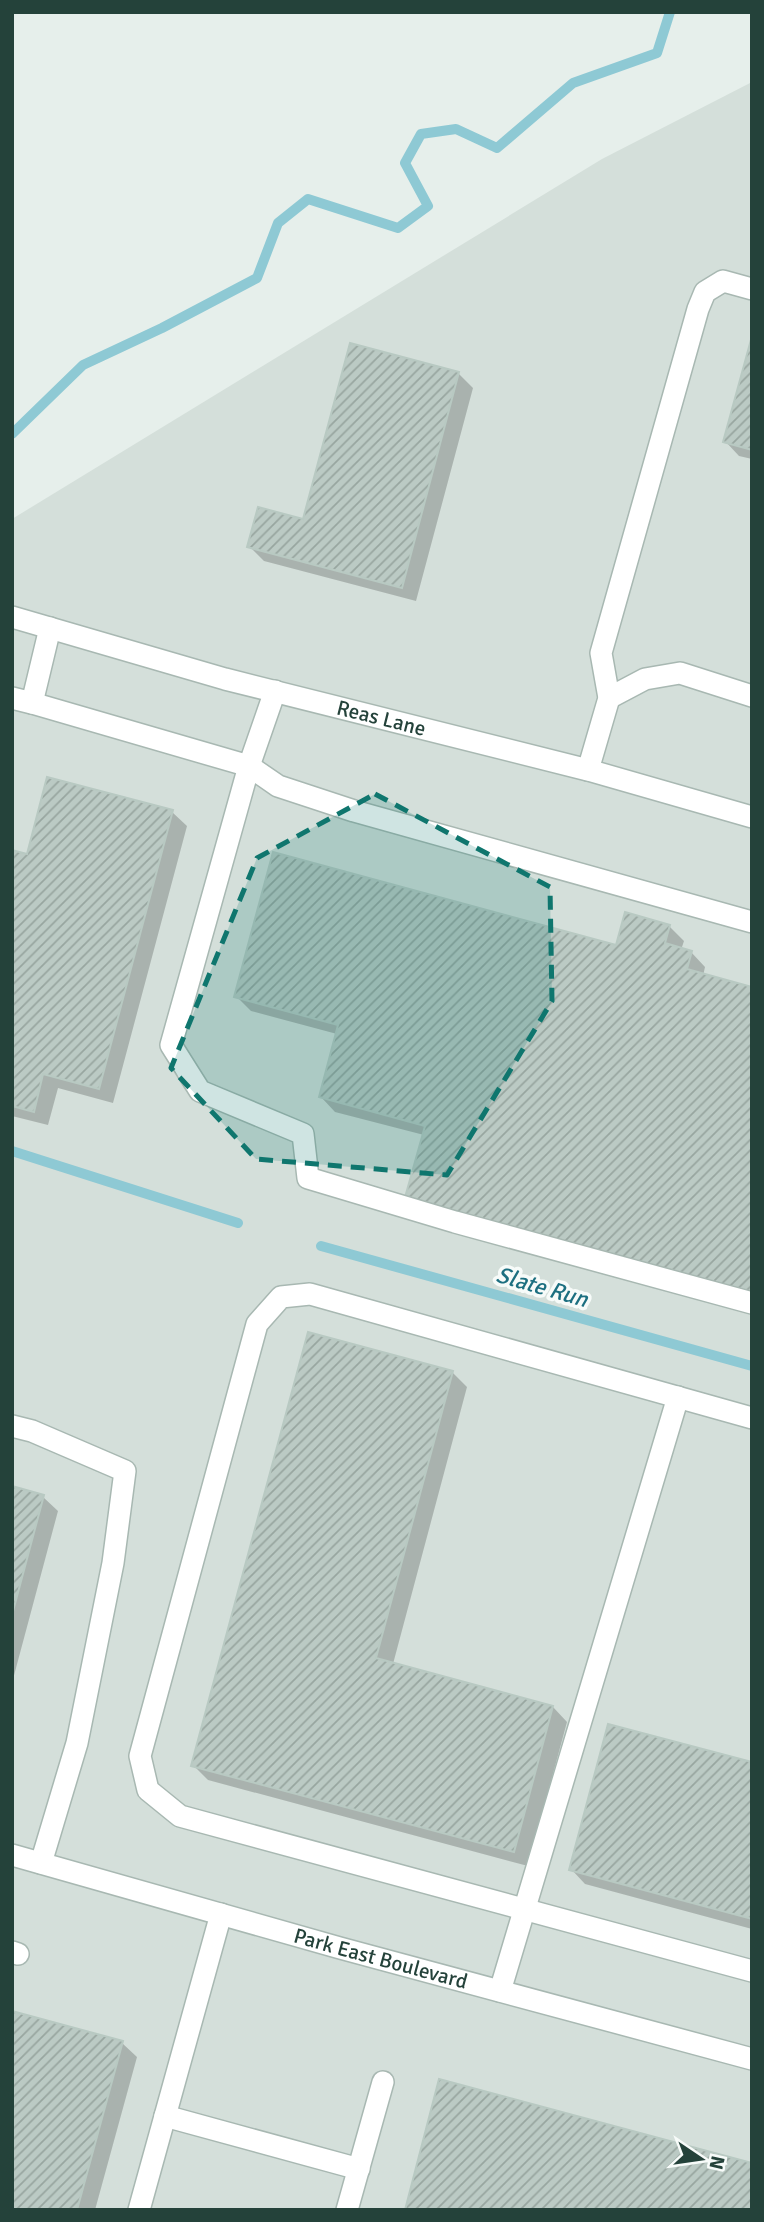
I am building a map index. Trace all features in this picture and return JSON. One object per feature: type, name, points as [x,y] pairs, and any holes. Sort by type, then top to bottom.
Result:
[{"type":"street","points":[[588,770],[609,698],[601,653],[698,309],[705,292],[723,281],[752,289]]},
{"type":"street","name":"Reas Lane","points":[[12,617],[275,691],[588,770],[752,817]]},
{"type":"street","points":[[50,628],[22,700],[249,766],[278,786],[354,811],[752,922]]},
{"type":"street","points":[[609,698],[645,679],[680,673],[752,695]]},
{"type":"street","points":[[275,691],[249,766],[171,1045],[200,1091],[303,1134],[308,1178],[468,1226],[752,1303]]},
{"type":"street","points":[[752,1418],[310,1294],[281,1297],[257,1324],[140,1756],[148,1790],[180,1816],[752,1971]]},
{"type":"street","points":[[500,1991],[678,1398]]},
{"type":"street","points":[[12,1426],[32,1431],[125,1471],[113,1563],[78,1743],[41,1863]]},
{"type":"street","name":"Park East Boulevard","points":[[12,1855],[752,2059]]},
{"type":"street","points":[[139,2210],[221,1914]]},
{"type":"street","points":[[347,2210],[383,2082]]},
{"type":"street","points":[[165,2116],[359,2169]]},
{"type":"highlighted area","points":[[375,794],[550,887],[552,1001],[447,1175],[256,1159],[171,1068],[257,858]]},
{"type":"shaded area","points":[[752,82],[752,2210],[12,2210],[12,519],[602,159]]},
{"type":"building","points":[[752,336],[752,450],[723,442]]},
{"type":"building","points":[[350,343],[459,372],[402,588],[247,547],[258,507],[303,519]]},
{"type":"building","points":[[47,777],[173,810],[99,1089],[43,1074],[34,1112],[12,1106],[12,850],[27,854]]},
{"type":"building","points":[[273,852],[616,945],[625,912],[670,925],[665,943],[692,951],[687,969],[752,987],[752,1295],[404,1201],[425,1126],[319,1097],[338,1025],[234,997]]},
{"type":"building","points":[[308,1332],[453,1371],[376,1658],[553,1706],[514,1852],[191,1766]]},
{"type":"building","points":[[12,1486],[44,1495],[12,1615]]},
{"type":"building","points":[[608,1724],[752,1762],[752,1919],[569,1870]]},
{"type":"building","points":[[12,2011],[123,2041],[77,2210],[12,2210]]},
{"type":"building","points":[[439,2079],[752,2163],[752,2210],[405,2210]]},
{"type":"waterway","points":[[12,434],[83,365],[162,328],[257,278],[278,223],[308,199],[398,228],[428,206],[405,163],[421,134],[456,129],[497,148],[573,83],[657,53],[670,12]]},
{"type":"waterway","name":"Slate Run","points":[[12,1151],[238,1223]]},
{"type":"waterway","name":"Slate Run","points":[[321,1246],[752,1366]]}]
